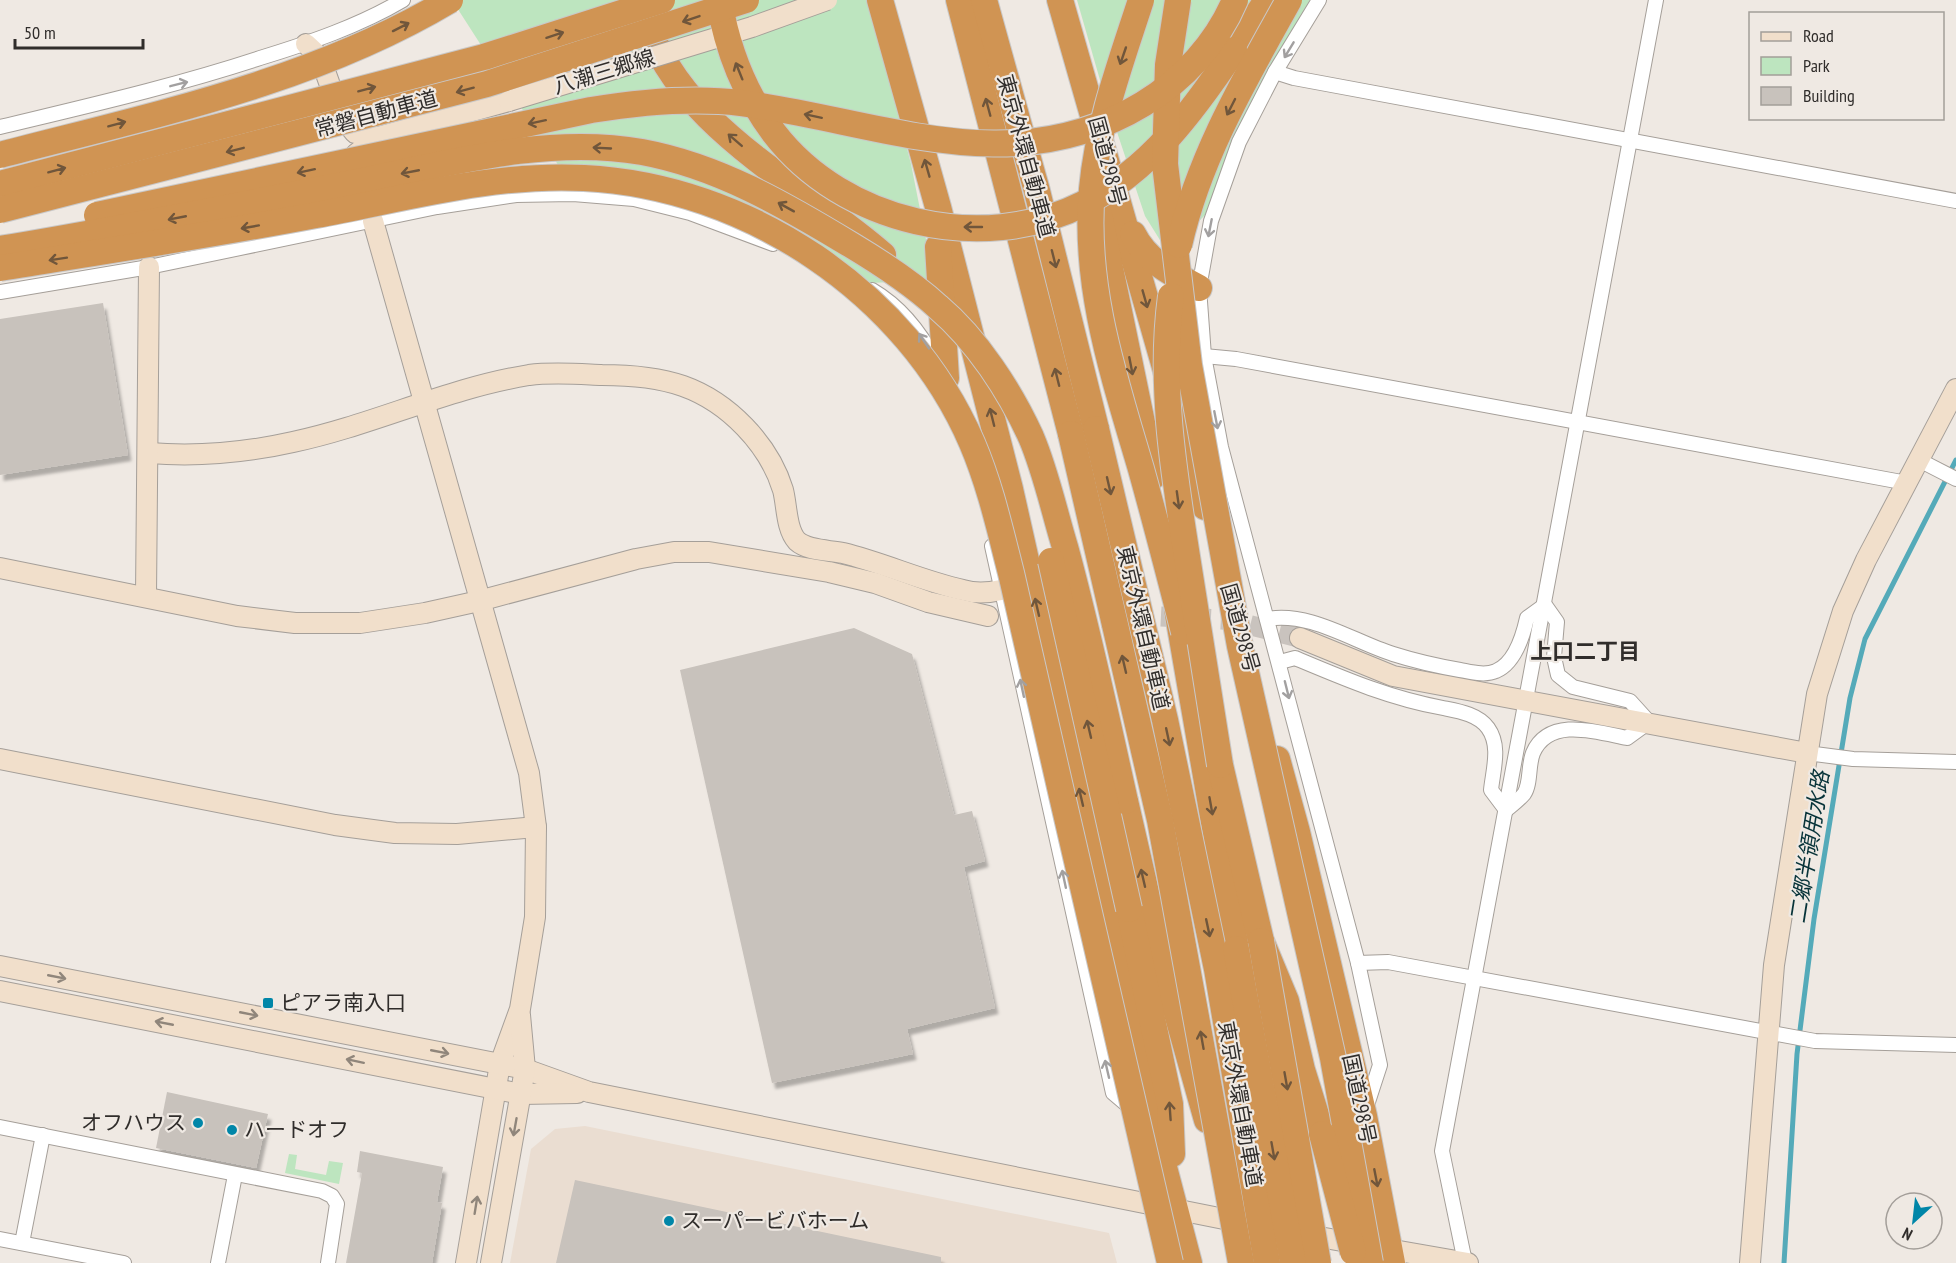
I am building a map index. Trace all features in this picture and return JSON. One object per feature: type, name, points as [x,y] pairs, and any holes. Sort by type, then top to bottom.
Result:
[{"type":"highway","points":[[0,155],[191,105],[311,65],[394,31],[450,0]]},
{"type":"highway","points":[[641,0],[657,46],[703,111],[746,150],[878,250],[940,308],[968,339],[995,375],[1022,419],[1046,479],[1081,606],[1160,953],[1196,1089],[1226,1177]]},
{"type":"highway","name":"常磐自動車道","points":[[0,184],[484,57],[662,0]]},
{"type":"highway","points":[[719,0],[731,50],[749,94],[775,133],[808,167],[830,184],[854,198],[897,216],[931,224],[982,228],[1033,221],[1058,214],[1103,193],[1137,168],[1191,112],[1267,0]]},
{"type":"highway","name":"常磐自動車道","points":[[0,210],[487,84],[746,0]]},
{"type":"highway","points":[[880,0],[938,207],[1010,489],[1154,1129],[1189,1263]]},
{"type":"highway","name":"東京外環自動車道","points":[[959,0],[1165,720],[1212,946],[1267,1263]]},
{"type":"highway","name":"東京外環自動車道","points":[[984,0],[1037,191],[1160,820],[1241,1263]]},
{"type":"highway","points":[[1059,0],[1062,44],[1116,288],[1158,498],[1293,1263]]},
{"type":"highway","name":"国道298号","points":[[1059,0],[1297,832],[1364,1116],[1384,1259]]},
{"type":"highway","points":[[1141,0],[1111,90],[1098,143],[1091,212],[1094,283],[1117,391],[1162,546],[1220,765],[1261,940],[1318,1263]]},
{"type":"highway","points":[[1178,0],[1168,65],[1165,164],[1189,365],[1240,646],[1333,1058],[1384,1259]]},
{"type":"highway","points":[[0,236],[628,104],[685,101],[738,103],[940,141],[996,145],[1031,143],[1093,129],[1123,117],[1154,98],[1199,58],[1235,0]]},
{"type":"highway","points":[[1220,765],[1178,502],[1169,425],[1166,332],[1177,254],[1191,200],[1220,128],[1289,0]]},
{"type":"highway","points":[[0,249],[527,150],[556,147],[612,149],[689,163],[739,183],[854,247],[940,308]]},
{"type":"highway","points":[[0,268],[301,218],[492,182],[556,177],[629,183],[710,203],[799,246],[847,282],[889,322],[927,368],[959,417],[982,468],[1017,597],[1170,1263]]},
{"type":"highway","points":[[938,207],[938,269],[946,378]]},
{"type":"highway","points":[[1119,207],[1136,241],[1149,257],[1165,270],[1199,288]]},
{"type":"highway","points":[[968,339],[1007,403],[1029,459],[1170,1104],[1175,1205]]},
{"type":"highway","points":[[1261,940],[1286,1001],[1302,1070],[1356,1263]]},
{"type":"street","points":[[0,127],[189,81],[306,44],[381,13],[404,0]]},
{"type":"street","name":"八潮三郷線","points":[[332,228],[342,203],[349,168],[356,154],[378,137],[509,101],[752,27],[827,0]]},
{"type":"street","points":[[1319,0],[1275,72],[1239,142],[1211,220],[1199,288],[1204,356],[1221,447],[1280,662],[1358,963],[1380,1065],[1364,1116]]},
{"type":"street","points":[[0,966],[500,1064],[525,1070],[588,1092],[1175,1205],[1384,1259],[1466,1263],[1442,1151],[1476,978],[1656,0]]},
{"type":"street","points":[[306,44],[320,57],[341,116],[355,133],[378,137]]},
{"type":"street","points":[[1275,72],[1294,78],[1956,201]]},
{"type":"street","points":[[0,292],[149,267],[437,207],[516,195],[601,195],[663,205],[774,244],[851,278],[876,292],[913,326],[946,378],[978,477],[1113,1093],[1154,1129]]},
{"type":"street","points":[[373,221],[529,773],[536,827],[535,916],[520,1009],[500,1064],[466,1263]]},
{"type":"street","points":[[147,596],[149,267]]},
{"type":"street","points":[[1204,356],[1236,358],[1907,483]]},
{"type":"street","points":[[149,453],[192,456],[240,452],[295,442],[494,382],[532,375],[612,375],[655,379],[684,386],[717,403],[735,417],[758,442],[783,489],[790,529],[797,540],[808,547],[879,562],[964,591],[987,593],[1001,590]]},
{"type":"street","points":[[1750,1263],[1774,965],[1817,694],[1843,611],[1866,560],[1956,389]]},
{"type":"street","points":[[1919,460],[1956,479]]},
{"type":"street","points":[[0,568],[237,616],[295,623],[360,622],[425,613],[479,601],[636,559],[674,552],[709,552],[829,572],[875,583],[928,602],[988,616]]},
{"type":"street","points":[[1268,620],[1284,616],[1317,625],[1393,654],[1440,666],[1490,673],[1509,661],[1521,639],[1527,618],[1545,605]]},
{"type":"street","points":[[1545,605],[1557,622],[1554,657],[1558,675],[1573,687],[1630,701],[1649,722]]},
{"type":"street","points":[[1300,638],[1393,676],[1527,703],[1649,722],[1807,753],[1853,759],[1956,762]]},
{"type":"street","points":[[1280,662],[1295,658],[1389,696],[1466,713],[1484,723],[1494,739],[1496,750],[1491,790],[1506,810]]},
{"type":"street","points":[[1506,810],[1525,793],[1533,753],[1545,737],[1561,730],[1581,728],[1627,738],[1649,722]]},
{"type":"street","points":[[0,759],[335,825],[395,833],[457,834],[536,827]]},
{"type":"street","points":[[1358,963],[1388,962],[1767,1034],[1815,1041],[1956,1045]]},
{"type":"street","points":[[0,991],[495,1090],[521,1094],[588,1092]]},
{"type":"street","points":[[491,1263],[525,1070],[520,1009]]},
{"type":"street","points":[[0,1127],[322,1191],[332,1196],[337,1204],[328,1263]]},
{"type":"street","points":[[22,1244],[43,1135]]},
{"type":"street","points":[[218,1263],[235,1175]]},
{"type":"street","points":[[0,1239],[124,1263]]},
{"type":"shaded area","points":[[585,1126],[1109,1233],[1117,1263],[510,1263],[531,1149],[555,1129]]},
{"type":"green space","points":[[452,0],[868,0],[911,164],[934,280],[870,283],[726,220],[571,185]]},
{"type":"green space","points":[[1077,0],[1310,0],[1240,128],[1205,215],[1168,253],[1145,216],[1102,87]]},
{"type":"green space","points":[[289,1154],[297,1155],[295,1169],[326,1175],[329,1161],[343,1163],[339,1184],[285,1173]]},
{"type":"building","points":[[103,303],[128,455],[0,475],[0,319]]},
{"type":"building","points":[[854,628],[912,654],[954,815],[972,811],[985,861],[964,867],[995,1008],[907,1029],[913,1054],[772,1083],[680,670]]},
{"type":"building","points":[[167,1092],[268,1114],[256,1168],[156,1148]]},
{"type":"building","points":[[360,1151],[443,1167],[437,1202],[442,1203],[432,1263],[346,1263],[362,1173],[357,1172]]},
{"type":"building","name":"スーパービバホーム","points":[[575,1180],[941,1257],[941,1263],[556,1263]]},
{"type":"waterway","name":"二郷半領用水路","points":[[1784,1263],[1797,1054],[1814,919],[1850,698],[1865,639],[1956,460]]},
{"type":"tunnel","points":[[1071,619],[1152,616],[1230,620],[1300,638]]},
{"type":"place","name":"ピアラ南入口","points":[[268,1003]]},
{"type":"place","name":"オフハウス","points":[[198,1123]]},
{"type":"place","name":"ハードオフ","points":[[232,1130]]},
{"type":"place","name":"スーパービバホーム","points":[[669,1221]]},
{"type":"district","name":"上口二丁目","points":[[1585,651]]}]
